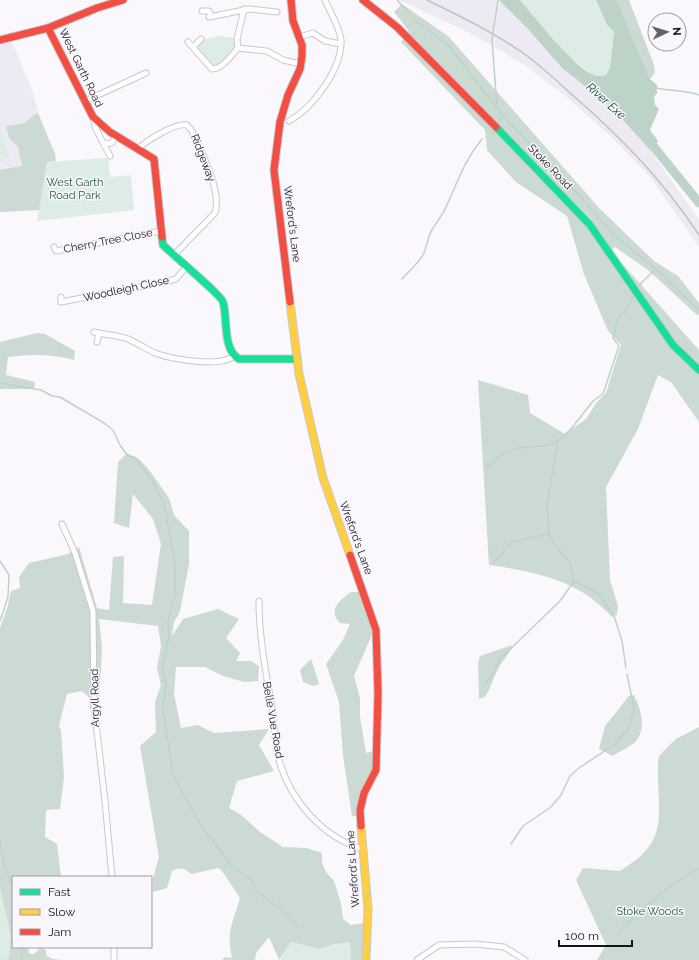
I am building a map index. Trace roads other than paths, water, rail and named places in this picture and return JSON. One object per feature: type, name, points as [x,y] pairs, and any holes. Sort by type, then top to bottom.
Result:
[{"type":"main road","points":[[0,40],[48,28],[97,8],[123,0]]},
{"type":"main road","points":[[291,0],[293,20],[302,51],[301,64]]},
{"type":"main road","name":"Stoke Road","points":[[363,0],[397,27],[523,154],[590,225],[607,252],[673,345],[699,370]]},
{"type":"main road","name":"West Garth Road","points":[[48,28],[93,117],[116,136],[154,159],[163,245],[173,256],[223,300],[230,348],[234,356]]},
{"type":"main road","name":"Wreford's Lane","points":[[301,64],[288,95],[280,122],[274,170],[300,384],[323,478],[376,630],[378,692],[376,770],[361,802],[368,909],[366,960]]},
{"type":"main road","points":[[234,356],[239,359],[297,359]]},
{"type":"street","points":[[289,120],[311,104],[322,90],[340,56],[340,36],[325,0]]},
{"type":"street","points":[[202,11],[209,12],[210,17],[244,9],[277,12]]},
{"type":"street","points":[[238,48],[237,39],[244,9]]},
{"type":"street","points":[[299,37],[313,33],[325,41],[341,44]]},
{"type":"street","points":[[193,47],[201,39]]},
{"type":"street","points":[[188,42],[209,68],[213,69],[222,64],[238,48]]},
{"type":"street","points":[[238,48],[267,51],[283,60],[301,64]]},
{"type":"street","points":[[85,101],[146,73]]},
{"type":"street","name":"West Garth Road","points":[[93,117],[95,127],[110,156]]},
{"type":"street","name":"Ridgeway","points":[[138,148],[145,142],[180,125],[187,125],[192,131],[211,177],[216,200],[215,213],[173,256]]},
{"type":"street","points":[[104,144],[112,143],[116,136]]},
{"type":"street","name":"Cherry Tree Close","points":[[55,251],[161,231]]},
{"type":"street","name":"Woodleigh Close","points":[[61,302],[173,280],[186,267]]},
{"type":"street","points":[[97,342],[97,332],[126,338],[166,357],[201,361],[226,360],[234,356]]},
{"type":"street","name":"Argyll Road","points":[[62,524],[77,560],[93,611],[95,719],[112,876]]},
{"type":"street","name":"Belle Vue Road","points":[[259,601],[260,641],[275,742],[284,772],[303,806],[319,824],[333,836],[353,846],[363,849]]},
{"type":"street","points":[[417,960],[439,946],[451,944],[499,946],[510,949],[525,960]]},
{"type":"street","points":[[114,948],[114,960]]},
{"type":"water","points":[[499,0],[520,0],[566,53],[586,71],[600,76],[606,75],[610,68],[614,32],[607,25],[596,0],[617,0],[650,79],[657,85],[657,93],[654,97],[655,105],[659,109],[650,130],[658,141],[651,151],[611,107],[562,68],[527,28]]},
{"type":"waterway","points":[[397,0],[417,22],[448,45],[504,117],[565,180],[614,235],[656,269],[699,310]]},
{"type":"waterway","points":[[497,107],[492,39],[498,0]]},
{"type":"waterway","points":[[656,88],[699,95]]},
{"type":"waterway","points":[[499,121],[503,117]]},
{"type":"waterway","name":"River Exe","points":[[646,137],[699,203]]},
{"type":"waterway","points":[[402,279],[422,256],[431,232],[445,210],[466,164],[482,139]]},
{"type":"waterway","points":[[637,289],[641,283],[656,269]]},
{"type":"waterway","points":[[484,686],[494,672],[500,659],[560,601],[574,581],[570,562],[556,547],[549,534],[547,503],[558,441],[571,429],[593,401],[603,394],[619,346],[613,338],[618,318],[625,312],[634,294]]},
{"type":"waterway","points":[[0,383],[41,390],[52,396],[60,397],[104,423],[113,430],[120,445],[127,455],[135,458],[152,480],[164,504],[175,564],[175,594],[168,621],[169,636],[162,669],[166,683],[163,709],[173,775],[202,827],[231,865],[253,881],[256,891],[278,907],[298,927]]},
{"type":"waterway","points":[[487,469],[505,452],[514,449],[552,444],[558,441]]},
{"type":"waterway","points":[[494,562],[512,542],[548,534]]},
{"type":"waterway","points":[[0,561],[9,575],[8,597],[0,621]]},
{"type":"waterway","points":[[574,581],[598,593],[614,616],[622,641],[626,668]]},
{"type":"waterway","points":[[511,844],[523,826],[551,807],[561,795],[570,776],[579,768],[615,744],[629,728],[634,709],[627,674]]},
{"type":"waterway","points":[[0,840],[4,865],[12,884]]},
{"type":"waterway","points":[[617,934],[655,898],[676,882],[699,868]]},
{"type":"waterway","points":[[22,948],[22,960]]},
{"type":"railway","points":[[427,0],[500,38],[523,53],[547,72],[606,125],[639,159],[670,195],[699,235]]},
{"type":"park label","name":"West Garth Road Park","points":[[75,188]]},
{"type":"park label","name":"Stoke Woods","points":[[650,911]]}]
